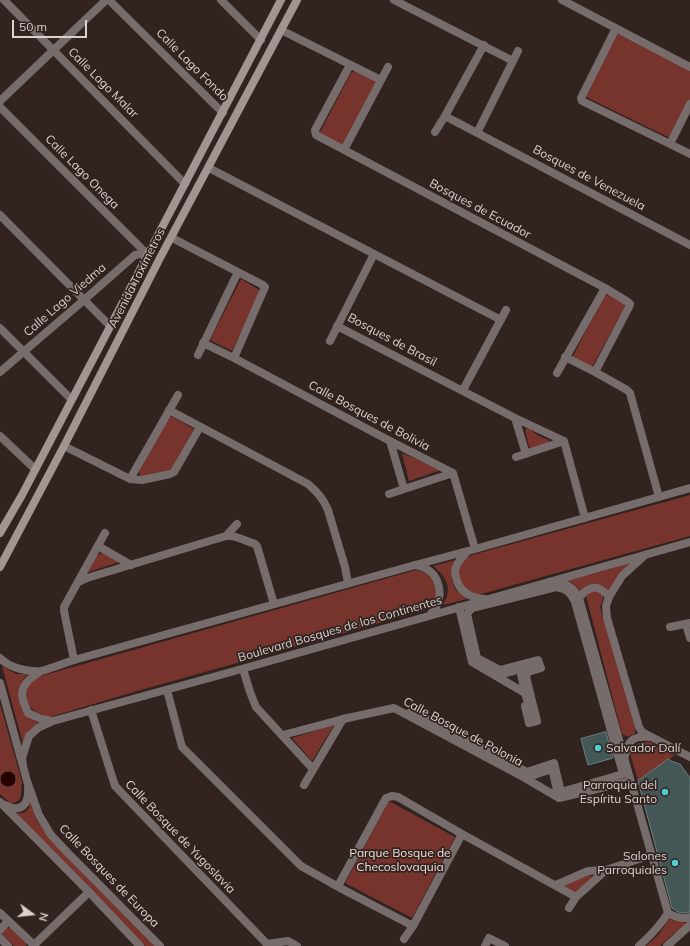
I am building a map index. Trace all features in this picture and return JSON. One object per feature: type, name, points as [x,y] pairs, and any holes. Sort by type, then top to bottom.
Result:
[{"type":"main road","name":"Avenida Taxímetros","points":[[0,533],[22,495],[281,0]]},
{"type":"main road","name":"Avenida Taxímetros","points":[[0,567],[297,0]]},
{"type":"main road","points":[[94,355],[107,362]]},
{"type":"street","name":"Calle Lago Malar","points":[[4,0],[185,184]]},
{"type":"street","points":[[0,101],[108,0]]},
{"type":"street","name":"Calle Lago Fondo","points":[[108,0],[223,113]]},
{"type":"street","points":[[221,0],[261,40]]},
{"type":"street","points":[[394,0],[513,61]]},
{"type":"street","points":[[562,0],[690,67]]},
{"type":"street","points":[[616,28],[581,98],[584,102],[690,154]]},
{"type":"street","points":[[281,30],[381,80]]},
{"type":"street","points":[[435,132],[484,45]]},
{"type":"street","points":[[477,133],[518,51]]},
{"type":"street","name":"Bosques de Ecuador","points":[[350,64],[315,132],[318,137],[605,288],[628,302],[630,304],[595,372]]},
{"type":"street","points":[[344,150],[388,67]]},
{"type":"street","points":[[670,144],[690,104]]},
{"type":"street","name":"Calle Lago Onega","points":[[0,107],[148,255]]},
{"type":"street","name":"Bosques de Venezuela","points":[[445,116],[690,245]]},
{"type":"street","points":[[209,168],[501,320]]},
{"type":"street","points":[[0,215],[110,326]]},
{"type":"street","points":[[172,237],[263,285],[265,288],[234,358]]},
{"type":"street","name":"Bosques de Brasil","points":[[374,254],[337,326],[515,418],[564,441]]},
{"type":"street","name":"Calle Lago Viedma","points":[[0,372],[135,255],[148,255]]},
{"type":"street","points":[[198,355],[238,272]]},
{"type":"street","points":[[557,373],[605,288]]},
{"type":"street","points":[[463,390],[506,310]]},
{"type":"street","points":[[330,341],[337,326]]},
{"type":"street","points":[[0,328],[71,399]]},
{"type":"street","name":"Calle Bosques de Bolivia","points":[[203,343],[453,473]]},
{"type":"street","points":[[565,357],[595,372],[630,393],[660,497]]},
{"type":"street","points":[[130,479],[168,410],[178,395]]},
{"type":"street","points":[[168,410],[308,484],[325,502],[345,567],[348,583]]},
{"type":"street","points":[[515,418],[526,454]]},
{"type":"street","points":[[64,446],[130,479],[142,480],[174,472],[200,428]]},
{"type":"street","points":[[0,436],[35,469]]},
{"type":"street","points":[[390,441],[404,489]]},
{"type":"street","points":[[516,457],[564,441],[585,518]]},
{"type":"street","points":[[389,494],[453,473],[471,550]]},
{"type":"street","points":[[0,658],[12,666],[22,670],[41,670],[690,488]]},
{"type":"street","points":[[226,536],[237,524]]},
{"type":"street","points":[[74,660],[64,609],[105,533]]},
{"type":"street","points":[[78,582],[226,536],[232,536],[257,546],[274,604]]},
{"type":"street","name":"Boulevard Bosques de los Continentes","points":[[23,766],[22,758],[29,736],[38,728],[54,721],[690,542]]},
{"type":"street","points":[[98,546],[130,565]]},
{"type":"street","points":[[471,550],[459,562],[455,572],[457,583],[466,594],[482,599],[489,599]]},
{"type":"street","points":[[645,555],[622,576],[609,597],[606,606],[607,618],[639,727],[642,732],[652,738],[690,757]]},
{"type":"street","points":[[415,565],[432,572],[436,578],[440,597],[435,609],[430,615]]},
{"type":"street","points":[[550,582],[568,586],[575,590],[579,598],[668,913],[675,917],[690,917]]},
{"type":"street","points":[[411,711],[527,772],[554,763],[562,792],[622,774],[575,602],[572,594],[565,589],[556,586],[472,608],[467,614],[477,658],[500,670],[538,660],[541,668],[528,672],[526,677],[537,721],[529,723],[520,669]]},
{"type":"street","points":[[579,598],[589,589],[599,588],[609,597]]},
{"type":"street","points":[[459,607],[472,662],[496,676],[524,696],[532,717]]},
{"type":"street","points":[[670,627],[688,623],[690,638]]},
{"type":"street","points":[[496,676],[535,665]]},
{"type":"street","points":[[243,669],[256,707],[313,769]]},
{"type":"street","points":[[41,670],[30,678],[24,686],[22,693],[23,700],[28,713],[41,719],[54,721]]},
{"type":"street","name":"Calle Bosques de Europa","points":[[0,684],[27,782],[39,815],[52,835],[68,853],[160,946]]},
{"type":"street","points":[[167,690],[182,747],[301,866],[413,926]]},
{"type":"street","name":"Calle Bosque de Polonia","points":[[283,735],[343,719],[394,708],[525,778],[559,798]]},
{"type":"street","name":"Calle Bosque de Yugoslavia","points":[[91,710],[115,786],[268,945],[288,941],[297,946]]},
{"type":"street","points":[[304,786],[343,719]]},
{"type":"street","points":[[625,760],[628,743],[640,737],[652,738]]},
{"type":"street","name":"Calle Bosque de Polonia","points":[[525,778],[552,769],[559,798]]},
{"type":"street","points":[[559,798],[630,781]]},
{"type":"street","points":[[0,803],[12,809],[18,809],[26,803],[28,795],[27,782]]},
{"type":"street","points":[[338,886],[386,798],[398,796],[462,834],[576,896]]},
{"type":"street","points":[[0,803],[89,892],[140,946]]},
{"type":"street","points":[[404,939],[413,926],[462,834]]},
{"type":"street","points":[[556,885],[588,871],[606,870],[651,855]]},
{"type":"street","points":[[569,908],[576,896],[606,870]]},
{"type":"street","points":[[0,913],[34,945],[89,892]]},
{"type":"street","points":[[639,946],[655,931],[668,913]]},
{"type":"street","points":[[0,930],[8,921]]},
{"type":"street","points":[[667,946],[690,925]]},
{"type":"street","points":[[0,938],[8,946]]},
{"type":"street","points":[[485,946],[489,938],[505,946]]},
{"type":"green space","points":[[616,33],[690,69],[690,103],[672,139],[586,97]]},
{"type":"green space","points":[[357,70],[377,80],[346,143],[341,145],[319,134],[351,73]]},
{"type":"green space","points":[[241,279],[261,291],[232,351],[210,340]]},
{"type":"green space","points":[[610,294],[626,302],[592,367],[575,360],[573,356],[604,296]]},
{"type":"green space","points":[[168,417],[173,417],[194,429],[172,469],[140,477],[139,470]]},
{"type":"green space","points":[[528,428],[539,436],[549,440],[549,444],[533,449],[529,447],[525,430]]},
{"type":"green space","points":[[402,453],[441,470],[409,481]]},
{"type":"green space","points":[[690,495],[690,536],[481,594],[476,594],[464,588],[457,573],[462,560],[472,555]]},
{"type":"green space","points":[[102,553],[119,562],[86,573],[96,555]]},
{"type":"green space","points":[[459,559],[452,570],[452,580],[455,589],[467,599],[443,605],[448,591],[447,583],[440,572],[433,566]]},
{"type":"green space","points":[[638,560],[618,577],[609,590],[602,586],[591,585],[587,586],[581,592],[574,584],[563,581],[600,572]]},
{"type":"green space","points":[[416,570],[423,572],[428,576],[433,581],[435,588],[435,601],[426,610],[50,717],[42,715],[28,703],[26,697],[27,691],[34,678]]},
{"type":"green space","points":[[597,591],[603,595],[603,600],[600,607],[635,728],[635,733],[630,736],[622,734],[586,596],[588,592]]},
{"type":"green space","points":[[2,666],[16,674],[28,674],[23,680],[20,688],[22,703],[28,716],[40,724],[28,731],[23,744]]},
{"type":"green space","points":[[0,704],[22,782],[21,796],[19,800],[14,803],[10,803],[0,794]]},
{"type":"green space","points":[[334,725],[312,761],[292,738]]},
{"type":"green space","points":[[642,742],[650,742],[675,755],[638,781],[630,753],[635,745]]},
{"type":"green space","points":[[30,797],[36,819],[50,839],[155,946],[145,946],[28,827],[17,813],[24,813],[29,808]]},
{"type":"green space","name":"Parque Bosque de Checoslovaquia","points":[[389,801],[455,837],[412,918],[345,883]]},
{"type":"green space","points":[[588,875],[594,877],[576,895],[564,885]]},
{"type":"green space","points":[[669,919],[688,923],[660,946],[646,946],[659,934]]},
{"type":"green space","points":[[7,928],[14,928],[26,939],[26,946],[14,946],[2,934]]},
{"type":"shaded area","points":[[5,771],[11,771],[16,776],[14,785],[11,787],[5,787],[0,782],[0,776]]},
{"type":"building","name":"Salvador Dalí","points":[[606,732],[613,758],[588,765],[581,739]]},
{"type":"building","points":[[669,759],[680,764],[690,778],[690,912],[684,913],[678,912],[672,908],[638,781]]},
{"type":"place","name":"Salvador Dalí","points":[[598,748]]},
{"type":"place","name":"Parroquia del Espíritu Santo","points":[[665,792]]},
{"type":"place","name":"Salones Parroquiales","points":[[675,863]]}]
